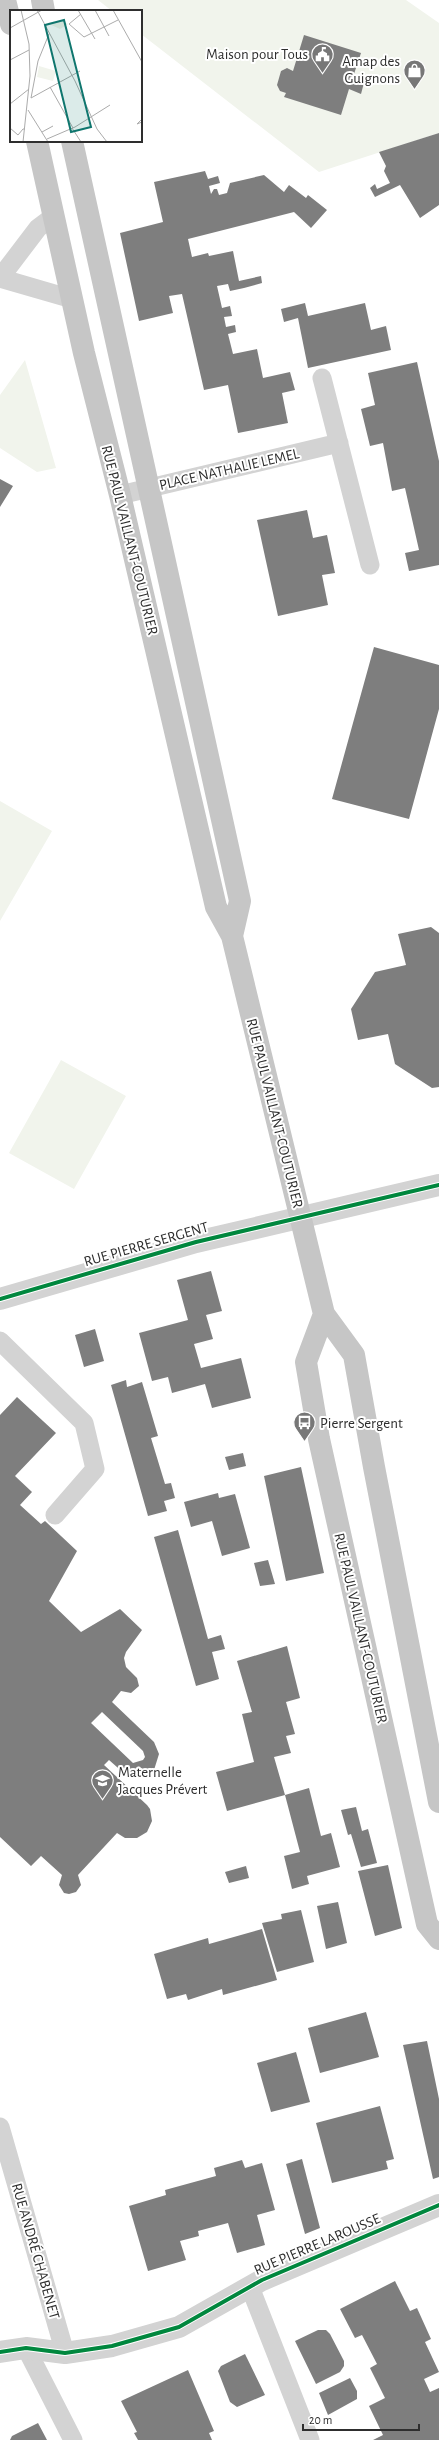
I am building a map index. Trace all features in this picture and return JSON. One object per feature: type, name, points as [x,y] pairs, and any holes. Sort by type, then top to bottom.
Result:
[{"type":"main road","points":[[6,0],[10,19]]},
{"type":"main road","points":[[42,0],[44,10]]},
{"type":"main road","name":"RUE PAUL VAILLANT-COUTURIER","points":[[37,142],[72,299],[120,495],[216,907],[232,936],[324,1314],[354,1355],[374,1467],[439,1802]]},
{"type":"main road","name":"RUE PAUL VAILLANT-COUTURIER","points":[[72,142],[240,901],[232,936]]},
{"type":"main road","name":"RUE PAUL VAILLANT-COUTURIER","points":[[324,1314],[306,1362],[319,1439],[427,1924],[439,1939]]},
{"type":"street","name":"RUE PIERRE SERGENT","points":[[0,1299],[196,1242],[300,1216],[439,1185]]},
{"type":"street","name":"RUE PIERRE LAROUSSE","points":[[0,2352],[26,2348],[65,2353],[112,2346],[178,2327],[262,2280],[439,2206]]},
{"type":"lane","points":[[54,216],[38,228],[0,278],[72,299]]},
{"type":"lane","points":[[322,378],[370,565]]},
{"type":"lane","name":"PLACE NATHALIE LEMEL","points":[[120,495],[339,443]]},
{"type":"lane","points":[[0,1342],[84,1423],[95,1469],[55,1514]]},
{"type":"lane","name":"RUE ANDRÉ CHABENET","points":[[0,2127],[65,2353]]},
{"type":"lane","points":[[250,2287],[310,2440]]},
{"type":"lane","points":[[26,2348],[73,2440]]},
{"type":"shaded area","points":[[98,0],[406,0],[439,23],[439,133],[319,172],[142,35],[142,10],[111,10]]},
{"type":"shaded area","points":[[25,360],[56,468],[37,472],[0,448],[0,395]]},
{"type":"shaded area","points":[[0,801],[52,831],[0,921]]},
{"type":"shaded area","points":[[61,1060],[126,1096],[74,1189],[9,1153]]},
{"type":"building","name":"Maison pour Tous","points":[[304,35],[361,53],[353,77],[365,79],[361,94],[349,89],[341,115],[284,97],[286,93],[280,91],[277,85],[281,71],[287,68],[293,71]]},
{"type":"building","points":[[439,133],[439,205],[420,218],[400,185],[375,197],[370,188],[375,184],[377,189],[390,183],[384,171],[386,166],[379,152]]},
{"type":"building","points":[[205,171],[208,179],[218,176],[220,183],[209,186],[211,194],[214,189],[217,189],[219,195],[227,193],[230,183],[264,175],[284,192],[289,185],[306,198],[308,195],[327,210],[311,228],[294,212],[188,239],[192,257],[208,253],[209,256],[233,251],[239,281],[261,276],[262,283],[244,288],[230,291],[228,284],[217,286],[222,308],[230,306],[232,316],[224,317],[226,327],[235,325],[236,332],[228,334],[233,354],[257,349],[263,378],[290,372],[295,390],[282,393],[288,423],[238,433],[228,385],[204,390],[182,294],[169,296],[173,313],[139,321],[120,233],[163,222],[154,182]]},
{"type":"building","points":[[305,303],[308,316],[365,303],[371,330],[386,326],[391,350],[308,368],[298,318],[284,322],[281,309]]},
{"type":"building","points":[[417,362],[439,461],[439,565],[409,571],[405,553],[419,550],[405,488],[392,491],[383,443],[370,446],[361,409],[375,405],[368,373]]},
{"type":"building","points":[[0,479],[13,486],[0,507]]},
{"type":"building","points":[[307,510],[313,538],[327,535],[335,573],[322,575],[328,605],[278,616],[257,520]]},
{"type":"building","points":[[374,647],[439,665],[439,709],[409,819],[332,799]]},
{"type":"building","points":[[431,927],[439,933],[439,1087],[432,1088],[395,1064],[388,1034],[358,1040],[351,1009],[375,972],[406,965],[398,934]]},
{"type":"building","points":[[211,1271],[222,1311],[206,1315],[213,1339],[194,1344],[201,1368],[241,1358],[251,1398],[212,1408],[205,1384],[172,1393],[168,1377],[152,1381],[139,1333],[188,1320],[177,1280]]},
{"type":"building","points":[[95,1329],[104,1361],[84,1367],[75,1335]]},
{"type":"building","points":[[126,1380],[127,1387],[142,1382],[158,1436],[151,1438],[165,1484],[171,1483],[175,1498],[164,1501],[167,1511],[148,1516],[111,1385]]},
{"type":"building","points":[[17,1397],[56,1433],[15,1476],[32,1492],[20,1505],[41,1524],[45,1521],[77,1551],[49,1601],[81,1632],[120,1609],[142,1630],[126,1652],[124,1658],[126,1667],[137,1678],[139,1686],[131,1693],[121,1691],[112,1702],[154,1742],[159,1754],[154,1770],[139,1777],[126,1775],[109,1760],[104,1765],[147,1805],[150,1809],[152,1821],[147,1832],[137,1838],[125,1838],[117,1833],[78,1875],[81,1885],[76,1892],[69,1894],[64,1893],[59,1885],[62,1875],[41,1856],[31,1866],[0,1837],[0,1415]],"holes":[[[102,1712],[143,1751],[145,1757],[143,1760],[133,1763],[91,1723]]]},
{"type":"building","points":[[243,1453],[246,1466],[229,1470],[225,1457]]},
{"type":"building","points":[[301,1467],[324,1573],[286,1581],[264,1476]]},
{"type":"building","points":[[218,1493],[219,1498],[235,1494],[250,1548],[222,1556],[212,1521],[191,1527],[184,1502]]},
{"type":"building","points":[[178,1530],[208,1639],[221,1635],[225,1649],[212,1652],[219,1679],[196,1686],[154,1537]]},
{"type":"building","points":[[268,1560],[275,1584],[260,1586],[254,1563]]},
{"type":"building","points":[[287,1646],[300,1698],[286,1702],[295,1734],[286,1736],[291,1753],[274,1757],[285,1795],[227,1811],[216,1772],[254,1762],[242,1714],[252,1712],[237,1661]]},
{"type":"building","points":[[309,1788],[321,1836],[331,1833],[340,1867],[307,1876],[309,1884],[292,1889],[284,1856],[300,1852],[285,1795]]},
{"type":"building","points":[[356,1807],[362,1831],[368,1829],[377,1863],[361,1867],[351,1834],[348,1835],[341,1810]]},
{"type":"building","points":[[388,1865],[402,1928],[375,1936],[358,1871]]},
{"type":"building","points":[[246,1866],[249,1878],[229,1883],[225,1872]]},
{"type":"building","points":[[338,1902],[347,1943],[326,1949],[317,1906]]},
{"type":"building","points":[[301,1910],[314,1962],[277,1972],[262,1923],[282,1919],[281,1914]]},
{"type":"building","points":[[262,1929],[277,1980],[223,1995],[222,1989],[188,2000],[186,1994],[167,1999],[154,1954],[208,1938],[209,1944]]},
{"type":"building","points":[[366,2012],[379,2057],[320,2073],[308,2028]]},
{"type":"building","points":[[427,2041],[439,2099],[439,2177],[433,2179],[403,2045]]},
{"type":"building","points":[[296,2052],[310,2102],[271,2112],[257,2063]]},
{"type":"building","points":[[380,2106],[394,2159],[386,2161],[388,2169],[332,2183],[316,2123]]},
{"type":"building","points":[[302,2159],[320,2228],[305,2234],[286,2164]]},
{"type":"building","points":[[242,2160],[245,2168],[262,2163],[275,2210],[257,2215],[265,2245],[237,2253],[228,2223],[198,2231],[199,2236],[180,2241],[186,2260],[148,2271],[129,2206],[166,2195],[165,2190],[216,2176],[214,2168]]},
{"type":"building","points":[[395,2281],[410,2311],[417,2308],[431,2339],[425,2342],[439,2372],[424,2379],[430,2392],[439,2388],[439,2440],[373,2440],[383,2435],[369,2406],[385,2398],[370,2368],[377,2364],[362,2335],[355,2338],[340,2309]]},
{"type":"building","points":[[318,2330],[326,2330],[330,2334],[344,2361],[344,2366],[340,2372],[316,2384],[295,2341]]},
{"type":"building","points":[[245,2354],[265,2395],[237,2407],[230,2402],[218,2371],[221,2366]]},
{"type":"building","points":[[188,2370],[214,2431],[209,2433],[212,2440],[138,2440],[134,2433],[137,2432],[121,2401]]},
{"type":"building","points":[[350,2378],[357,2391],[357,2399],[328,2415],[319,2393]]},
{"type":"building","points":[[38,2423],[47,2440],[10,2440],[12,2436]]},
{"type":"cycle path","points":[[0,1299],[196,1242],[439,1185]]},
{"type":"cycle path","points":[[0,2352],[26,2348],[65,2353],[112,2346],[179,2327],[262,2280],[439,2205]]},
{"type":"place","name":"Maison pour Tous","points":[[323,74]]},
{"type":"place","name":"Amap des Guignons","points":[[415,90]]},
{"type":"place","name":"Pierre Sergent","points":[[304,1442]]},
{"type":"place","name":"Maternelle Jacques Prévert","points":[[103,1800]]}]
